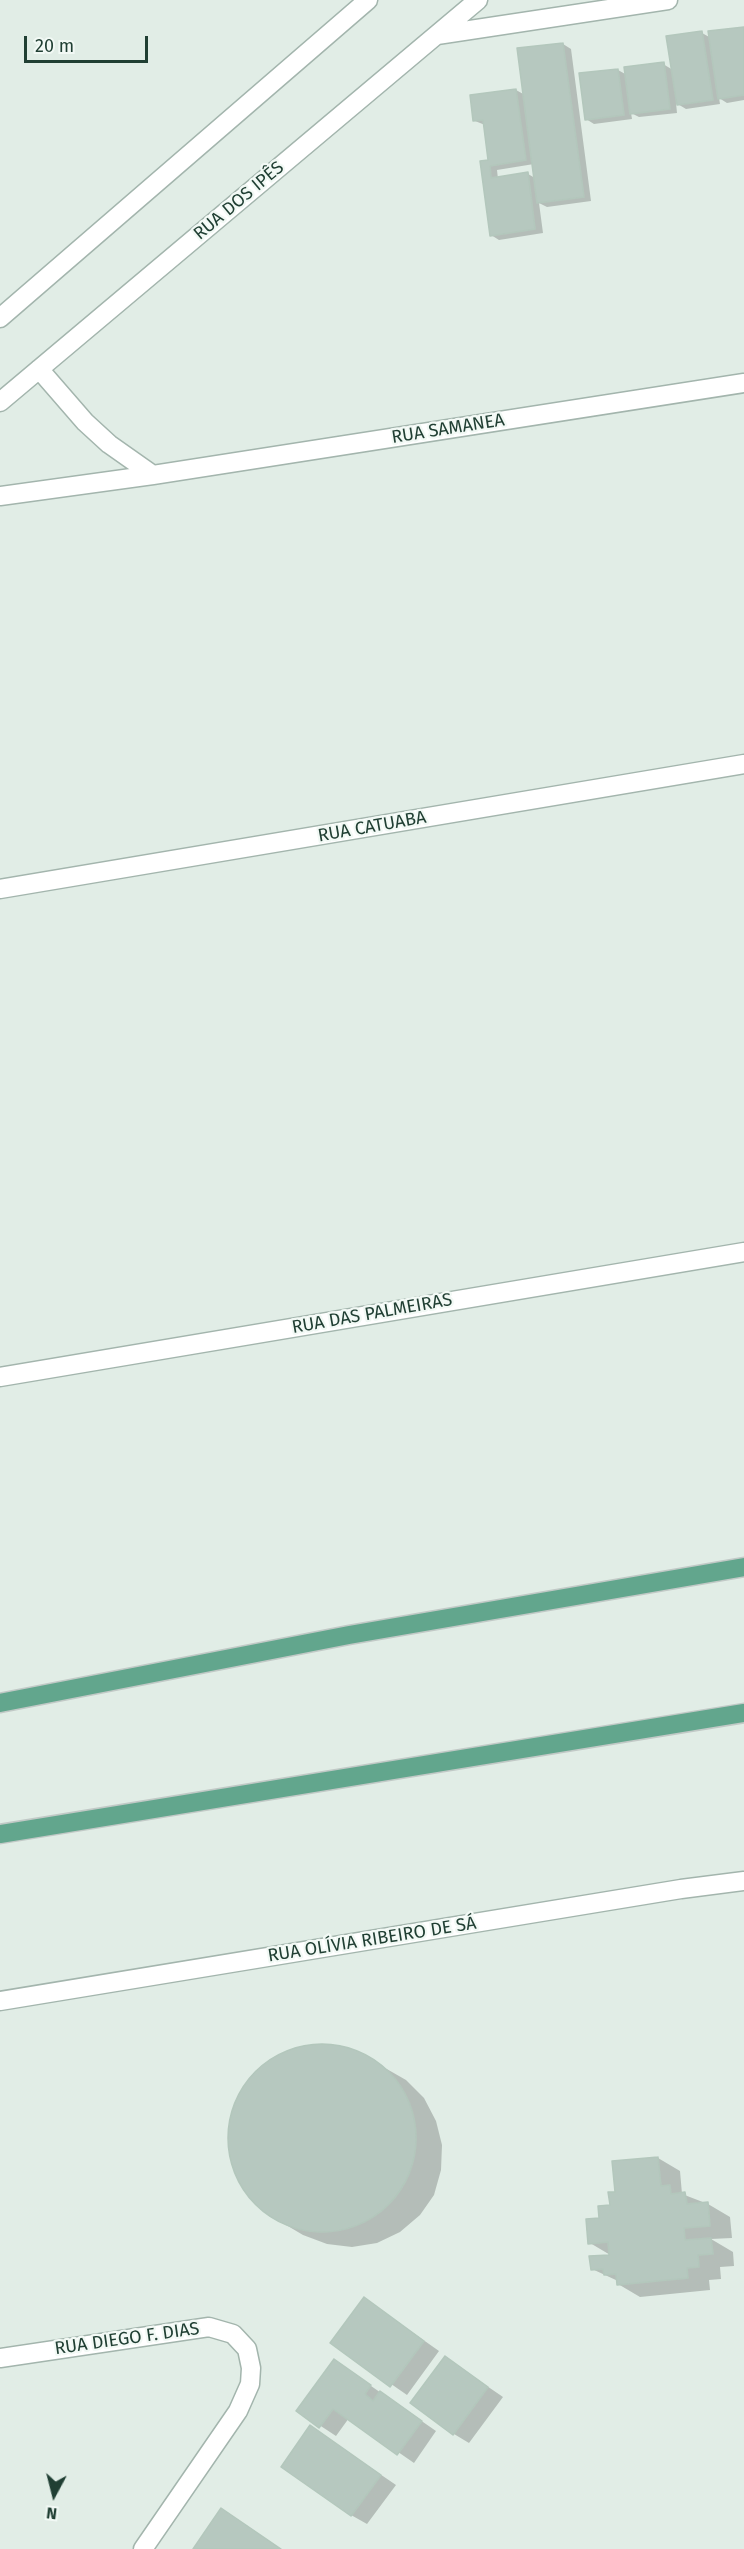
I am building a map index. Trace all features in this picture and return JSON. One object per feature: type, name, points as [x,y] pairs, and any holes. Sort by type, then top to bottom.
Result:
[{"type":"main road","points":[[0,1703],[350,1635],[744,1567]]},
{"type":"main road","points":[[0,1834],[744,1713]]},
{"type":"street","points":[[0,318],[368,0]]},
{"type":"street","name":"RUA DOS IPÊS","points":[[0,402],[478,0]]},
{"type":"street","points":[[437,34],[668,0]]},
{"type":"street","points":[[39,369],[85,422],[109,444],[153,475]]},
{"type":"street","name":"RUA SAMANEA","points":[[0,496],[153,475],[744,383]]},
{"type":"street","name":"RUA CATUABA","points":[[0,889],[744,764]]},
{"type":"street","name":"RUA DAS PALMEIRAS","points":[[0,1377],[744,1252]]},
{"type":"street","name":"RUA OLÍVIA RIBEIRO DE SÁ","points":[[0,2001],[657,1893],[744,1881]]},
{"type":"street","name":"RUA DIEGO F. DIAS","points":[[9,2357],[209,2327],[233,2334],[247,2349],[251,2368],[250,2384],[238,2411],[143,2549]]},
{"type":"street","points":[[0,2372],[9,2357]]},
{"type":"building","points":[[744,27],[744,95],[718,99],[708,31]]},
{"type":"building","points":[[702,31],[713,100],[677,105],[666,36]]},
{"type":"building","points":[[563,43],[584,197],[537,203],[517,48]]},
{"type":"building","points":[[664,62],[670,109],[630,114],[624,67]]},
{"type":"building","points":[[618,69],[624,115],[585,120],[579,73]]},
{"type":"building","points":[[516,89],[526,160],[490,166],[491,178],[528,172],[535,229],[490,236],[480,161],[488,160],[483,120],[473,121],[470,95]]},
{"type":"building","points":[[313,2044],[331,2044],[358,2051],[389,2071],[409,2102],[416,2138],[409,2174],[389,2205],[358,2225],[331,2232],[313,2232],[278,2221],[262,2211],[249,2198],[232,2165],[228,2147],[228,2129],[239,2094],[249,2078],[262,2065],[295,2048]]},
{"type":"building","points":[[658,2157],[661,2186],[670,2185],[671,2194],[685,2192],[687,2204],[708,2202],[710,2226],[684,2228],[685,2240],[711,2238],[713,2254],[698,2255],[699,2267],[687,2268],[688,2278],[617,2285],[616,2274],[604,2275],[603,2269],[591,2270],[589,2256],[609,2255],[608,2242],[588,2244],[586,2219],[599,2218],[598,2206],[610,2205],[608,2192],[615,2192],[612,2161]]},
{"type":"building","points":[[364,2297],[424,2341],[390,2387],[330,2343]]},
{"type":"building","points":[[445,2356],[488,2387],[453,2435],[410,2403]]},
{"type":"building","points":[[334,2359],[371,2385],[365,2394],[373,2401],[380,2391],[422,2421],[397,2455],[333,2409],[319,2428],[296,2411]]},
{"type":"building","points":[[310,2425],[381,2475],[351,2516],[281,2467]]},
{"type":"building","points":[[221,2508],[281,2549],[193,2549]]}]
